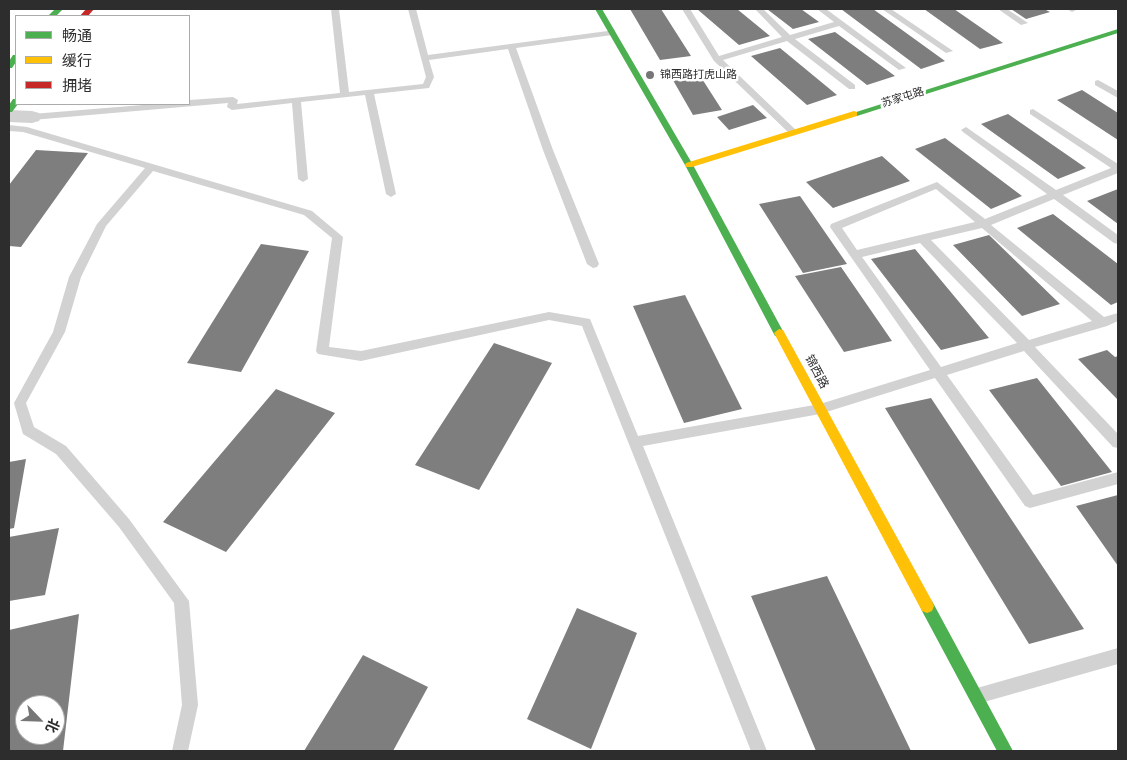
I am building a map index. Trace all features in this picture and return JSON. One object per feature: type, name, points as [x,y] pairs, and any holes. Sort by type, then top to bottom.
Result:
[{"type":"street","name":"锦西路","points":[[598,9],[689,165],[1005,751]]},
{"type":"street","name":"苏家屯路","points":[[689,165],[1118,32]]},
{"type":"street","points":[[9,116],[32,117]]},
{"type":"lane","points":[[335,9],[345,96]]},
{"type":"lane","points":[[190,104],[233,100],[232,107],[426,86],[430,77],[412,9]]},
{"type":"lane","points":[[686,9],[717,59],[793,132]]},
{"type":"lane","points":[[758,9],[788,38],[852,87]]},
{"type":"lane","points":[[821,9],[902,68]]},
{"type":"lane","points":[[890,9],[949,51]]},
{"type":"lane","points":[[1002,9],[1024,22]]},
{"type":"lane","points":[[717,59],[840,23]]},
{"type":"lane","points":[[424,58],[612,32]]},
{"type":"lane","points":[[511,45],[548,150],[593,264]]},
{"type":"lane","points":[[1098,83],[1118,95]]},
{"type":"lane","points":[[369,93],[391,194]]},
{"type":"lane","points":[[296,101],[303,179]]},
{"type":"lane","points":[[32,117],[175,105]]},
{"type":"lane","points":[[1033,112],[1118,168]]},
{"type":"lane","points":[[9,128],[24,129],[308,213],[338,237],[322,351],[361,356],[549,316],[586,322],[759,751]]},
{"type":"lane","points":[[966,130],[1118,240]]},
{"type":"lane","points":[[152,167],[102,224],[76,276],[60,332],[20,403],[28,430],[61,450],[124,523],[181,601],[190,705],[180,751]]},
{"type":"lane","points":[[854,255],[983,224],[1118,168]]},
{"type":"lane","points":[[1103,323],[937,185],[835,227],[1030,502],[1118,478]]},
{"type":"lane","points":[[922,238],[1118,442]]},
{"type":"lane","points":[[635,442],[820,409],[1118,317]]},
{"type":"lane","points":[[975,696],[1118,656]]},
{"type":"building","points":[[630,9],[661,9],[691,56],[660,60]]},
{"type":"building","points":[[697,9],[737,9],[770,36],[739,45]]},
{"type":"building","points":[[767,9],[801,9],[819,22],[793,29]]},
{"type":"building","points":[[841,9],[873,9],[945,61],[921,69]]},
{"type":"building","points":[[924,9],[954,9],[1003,43],[980,49]]},
{"type":"building","points":[[1011,9],[1044,9],[1050,12],[1026,19]]},
{"type":"building","points":[[835,32],[895,76],[867,85],[808,39]]},
{"type":"building","points":[[780,48],[837,95],[807,105],[751,56]]},
{"type":"building","points":[[697,71],[722,110],[693,115],[670,75]]},
{"type":"building","points":[[1082,90],[1118,113],[1118,140],[1057,100]]},
{"type":"building","points":[[753,105],[767,118],[729,130],[717,117]]},
{"type":"building","points":[[1008,114],[1086,168],[1058,179],[981,124]]},
{"type":"building","points":[[945,138],[1022,196],[991,209],[915,149]]},
{"type":"building","points":[[36,150],[88,153],[21,247],[9,246],[9,185]]},
{"type":"building","points":[[882,156],[910,181],[833,208],[806,182]]},
{"type":"building","points":[[1118,189],[1118,224],[1087,201]]},
{"type":"building","points":[[800,196],[847,264],[803,273],[759,204]]},
{"type":"building","points":[[1053,214],[1118,264],[1118,302],[1111,305],[1017,228]]},
{"type":"building","points":[[989,235],[1060,304],[1022,316],[953,245]]},
{"type":"building","points":[[261,244],[309,251],[241,372],[187,363]]},
{"type":"building","points":[[915,249],[989,338],[941,350],[871,259]]},
{"type":"building","points":[[841,267],[892,341],[844,352],[795,276]]},
{"type":"building","points":[[685,295],[742,409],[684,423],[633,306]]},
{"type":"building","points":[[494,343],[552,363],[479,490],[415,465]]},
{"type":"building","points":[[1107,350],[1115,357],[1118,356],[1118,400],[1078,359]]},
{"type":"building","points":[[1037,378],[1112,472],[1061,486],[989,390]]},
{"type":"building","points":[[276,389],[335,413],[226,552],[163,522]]},
{"type":"building","points":[[931,398],[1084,629],[1029,644],[885,408]]},
{"type":"building","points":[[26,459],[14,528],[9,529],[9,462]]},
{"type":"building","points":[[1118,495],[1118,566],[1076,506]]},
{"type":"building","points":[[59,528],[45,595],[9,601],[9,537]]},
{"type":"building","points":[[827,576],[911,751],[816,751],[751,596]]},
{"type":"building","points":[[577,608],[637,633],[591,749],[527,719]]},
{"type":"building","points":[[79,614],[65,734],[65,695],[15,695],[15,745],[64,745],[63,751],[9,751],[9,630]]},
{"type":"building","points":[[363,655],[428,687],[393,751],[304,751]]},
{"type":"traffic: fast","points":[[53,15],[59,9]]},
{"type":"traffic: fast","points":[[598,9],[689,165],[779,333]]},
{"type":"traffic: fast","points":[[854,114],[1118,31]]},
{"type":"traffic: fast","points":[[9,66],[15,58]]},
{"type":"traffic: fast","points":[[9,110],[15,102]]},
{"type":"traffic: fast","points":[[927,606],[1005,751]]},
{"type":"traffic: slow","points":[[689,165],[854,114]]},
{"type":"traffic: slow","points":[[779,333],[927,606]]},
{"type":"traffic: jam","points":[[85,15],[90,9]]},
{"type":"place","name":"锦西路打虎山路","points":[[650,75]]}]
